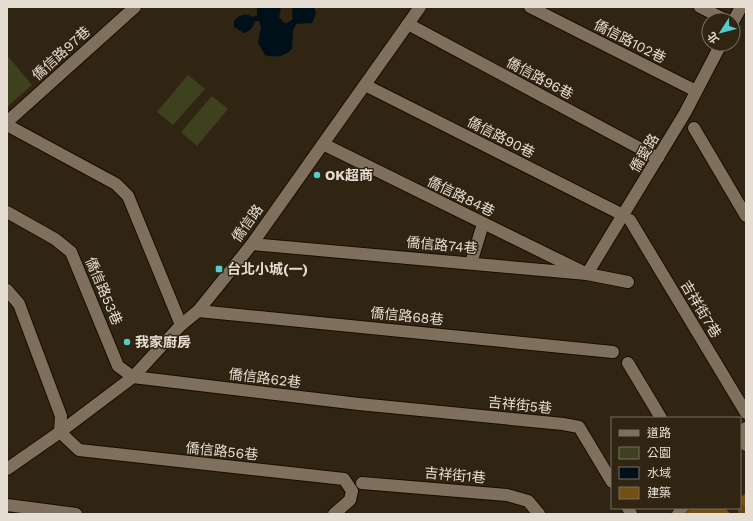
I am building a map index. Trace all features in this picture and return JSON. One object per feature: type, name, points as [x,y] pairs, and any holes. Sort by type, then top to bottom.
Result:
[{"type":"street","name":"僑信路97巷","points":[[7,123],[135,7]]},
{"type":"street","name":"僑信路","points":[[7,469],[60,432],[133,377],[181,325],[198,311],[252,244],[420,7]]},
{"type":"street","name":"僑信路102巷","points":[[530,7],[696,91]]},
{"type":"street","points":[[700,7],[710,12]]},
{"type":"street","name":"僑信路96巷","points":[[408,24],[658,158]]},
{"type":"street","name":"僑愛路","points":[[587,274],[627,218],[658,158],[685,113],[717,52]]},
{"type":"street","name":"僑信路90巷","points":[[365,85],[627,218]]},
{"type":"street","points":[[7,123],[116,184],[128,196],[181,325]]},
{"type":"street","points":[[694,128],[746,216]]},
{"type":"street","name":"僑信路84巷","points":[[323,144],[587,274]]},
{"type":"street","name":"僑信路53巷","points":[[7,212],[55,239],[71,252],[118,366],[133,377]]},
{"type":"street","name":"吉祥街7巷","points":[[627,218],[746,413]]},
{"type":"street","points":[[471,263],[483,224]]},
{"type":"street","name":"僑信路74巷","points":[[252,244],[587,274],[628,282]]},
{"type":"street","points":[[7,290],[19,304],[56,402],[61,416],[60,432]]},
{"type":"street","name":"僑信路68巷","points":[[198,311],[613,352]]},
{"type":"street","points":[[628,363],[660,417]]},
{"type":"street","name":"僑信路62巷","points":[[133,377],[394,407]]},
{"type":"street","name":"吉祥街5巷","points":[[394,407],[563,424],[579,427],[611,480]]},
{"type":"street","name":"僑信路56巷","points":[[60,432],[79,450],[344,479],[352,490],[350,500],[334,514]]},
{"type":"street","name":"吉祥街1巷","points":[[362,483],[507,495],[528,501],[539,514]]},
{"type":"street","points":[[7,505],[76,514]]},
{"type":"green space","points":[[7,55],[32,85],[7,107]]},
{"type":"green space","points":[[188,75],[205,89],[173,125],[157,112]]},
{"type":"green space","points":[[212,96],[228,109],[197,146],[181,132]]},
{"type":"water","points":[[257,7],[281,7],[279,17],[283,22],[287,23],[293,19],[293,7],[314,7],[316,13],[312,23],[296,24],[293,30],[292,49],[289,52],[280,56],[273,56],[265,55],[258,43],[261,27],[259,21],[255,21],[251,29],[244,33],[234,27],[234,21],[238,17],[248,15],[253,17],[257,15]]},
{"type":"building","points":[[746,493],[746,510],[741,504],[741,497]]},
{"type":"building","points":[[690,509],[726,509],[731,514],[684,514]]},
{"type":"place","name":"OK超商","points":[[317,175]]},
{"type":"place","name":"台北小城(一)","points":[[219,269]]},
{"type":"place","name":"我家廚房","points":[[127,342]]}]
